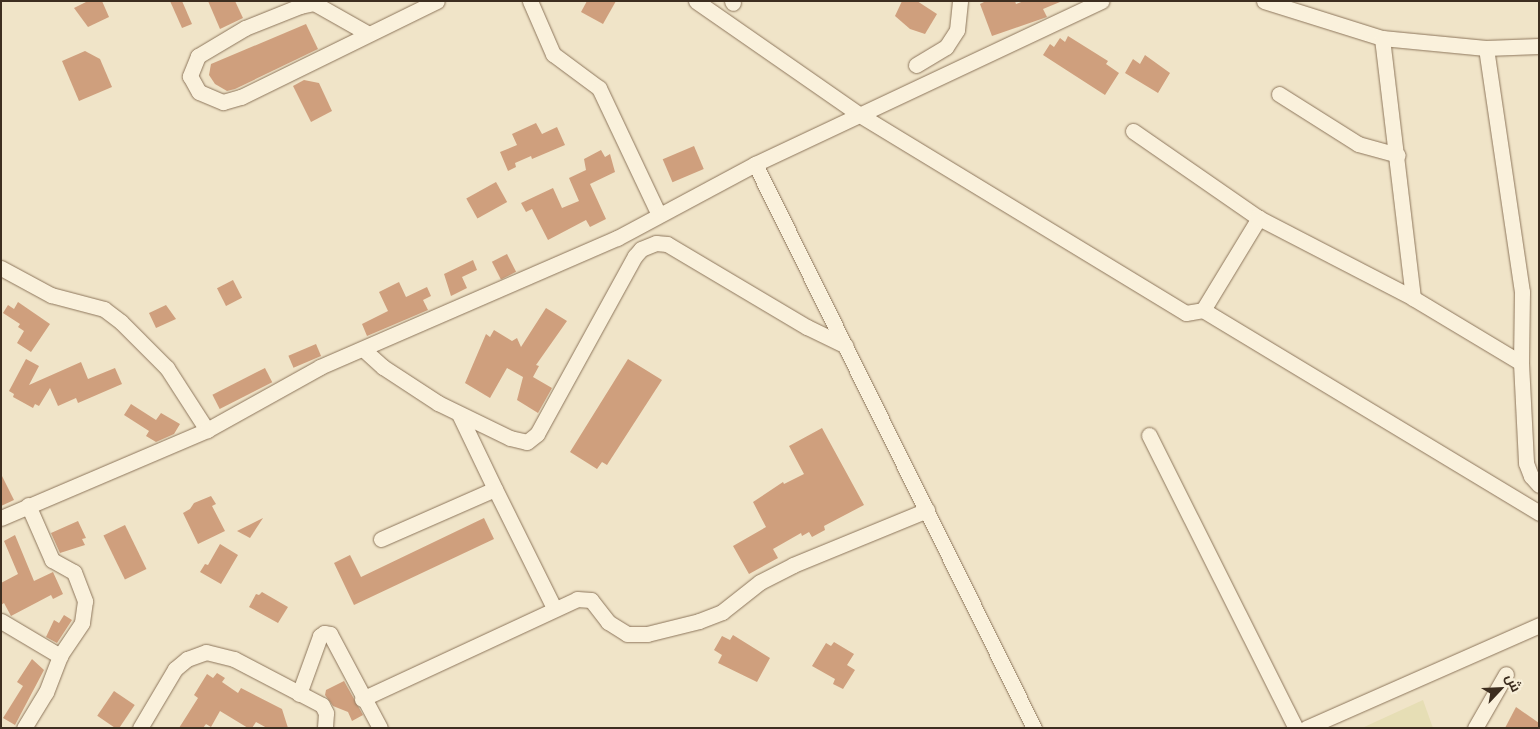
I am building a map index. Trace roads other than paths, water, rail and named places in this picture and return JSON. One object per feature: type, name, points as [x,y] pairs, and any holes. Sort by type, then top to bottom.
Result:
[{"type":"street","points":[[367,33],[314,3],[300,6],[246,28],[198,56],[190,76],[199,92],[223,102],[241,96],[367,33],[437,1]]},
{"type":"street","points":[[530,1],[553,54],[599,88],[659,215]]},
{"type":"street","points":[[696,1],[860,115],[1186,313],[1203,310],[1539,513]]},
{"type":"street","points":[[916,65],[946,47],[957,30],[960,1]]},
{"type":"street","points":[[1,518],[28,505],[105,476],[207,430],[320,367],[548,271],[755,164],[860,115],[1069,8],[1102,1]]},
{"type":"street","points":[[1264,1],[1382,38],[1486,48],[1539,46]]},
{"type":"street","points":[[1382,38],[1398,155],[1413,298]]},
{"type":"street","points":[[1486,48],[1522,292],[1521,363],[1526,463],[1531,476],[1539,485]]},
{"type":"street","points":[[1279,94],[1358,144],[1398,155]]},
{"type":"street","points":[[1133,131],[1259,218],[1413,298],[1521,363]]},
{"type":"street","points":[[755,164],[1034,728]]},
{"type":"street","points":[[1203,310],[1259,218]]},
{"type":"street","points":[[363,349],[412,388],[459,414],[510,438],[527,442],[532,439],[635,256],[641,249],[656,243],[667,244],[807,327],[846,346]]},
{"type":"street","points":[[1,268],[51,295],[104,309],[121,322],[167,368],[207,430]]},
{"type":"street","points":[[459,414],[554,608]]},
{"type":"street","points":[[1149,435],[1296,728]]},
{"type":"street","points":[[381,539],[495,490]]},
{"type":"street","points":[[24,728],[46,692],[60,656],[82,623],[85,601],[74,572],[52,560],[28,505]]},
{"type":"street","points":[[362,699],[554,608],[583,599],[591,600],[621,632],[647,634],[674,629],[722,612],[760,582],[793,565],[927,510]]},
{"type":"street","points":[[1,621],[60,656]]},
{"type":"street","points":[[1306,728],[1328,723],[1539,625]]},
{"type":"street","points":[[299,694],[320,636],[327,632],[332,637],[362,699],[380,728]]},
{"type":"street","points":[[140,728],[176,669],[187,659],[206,652],[234,659],[322,705],[326,713],[325,728]]},
{"type":"street","points":[[1475,728],[1506,674]]}]
